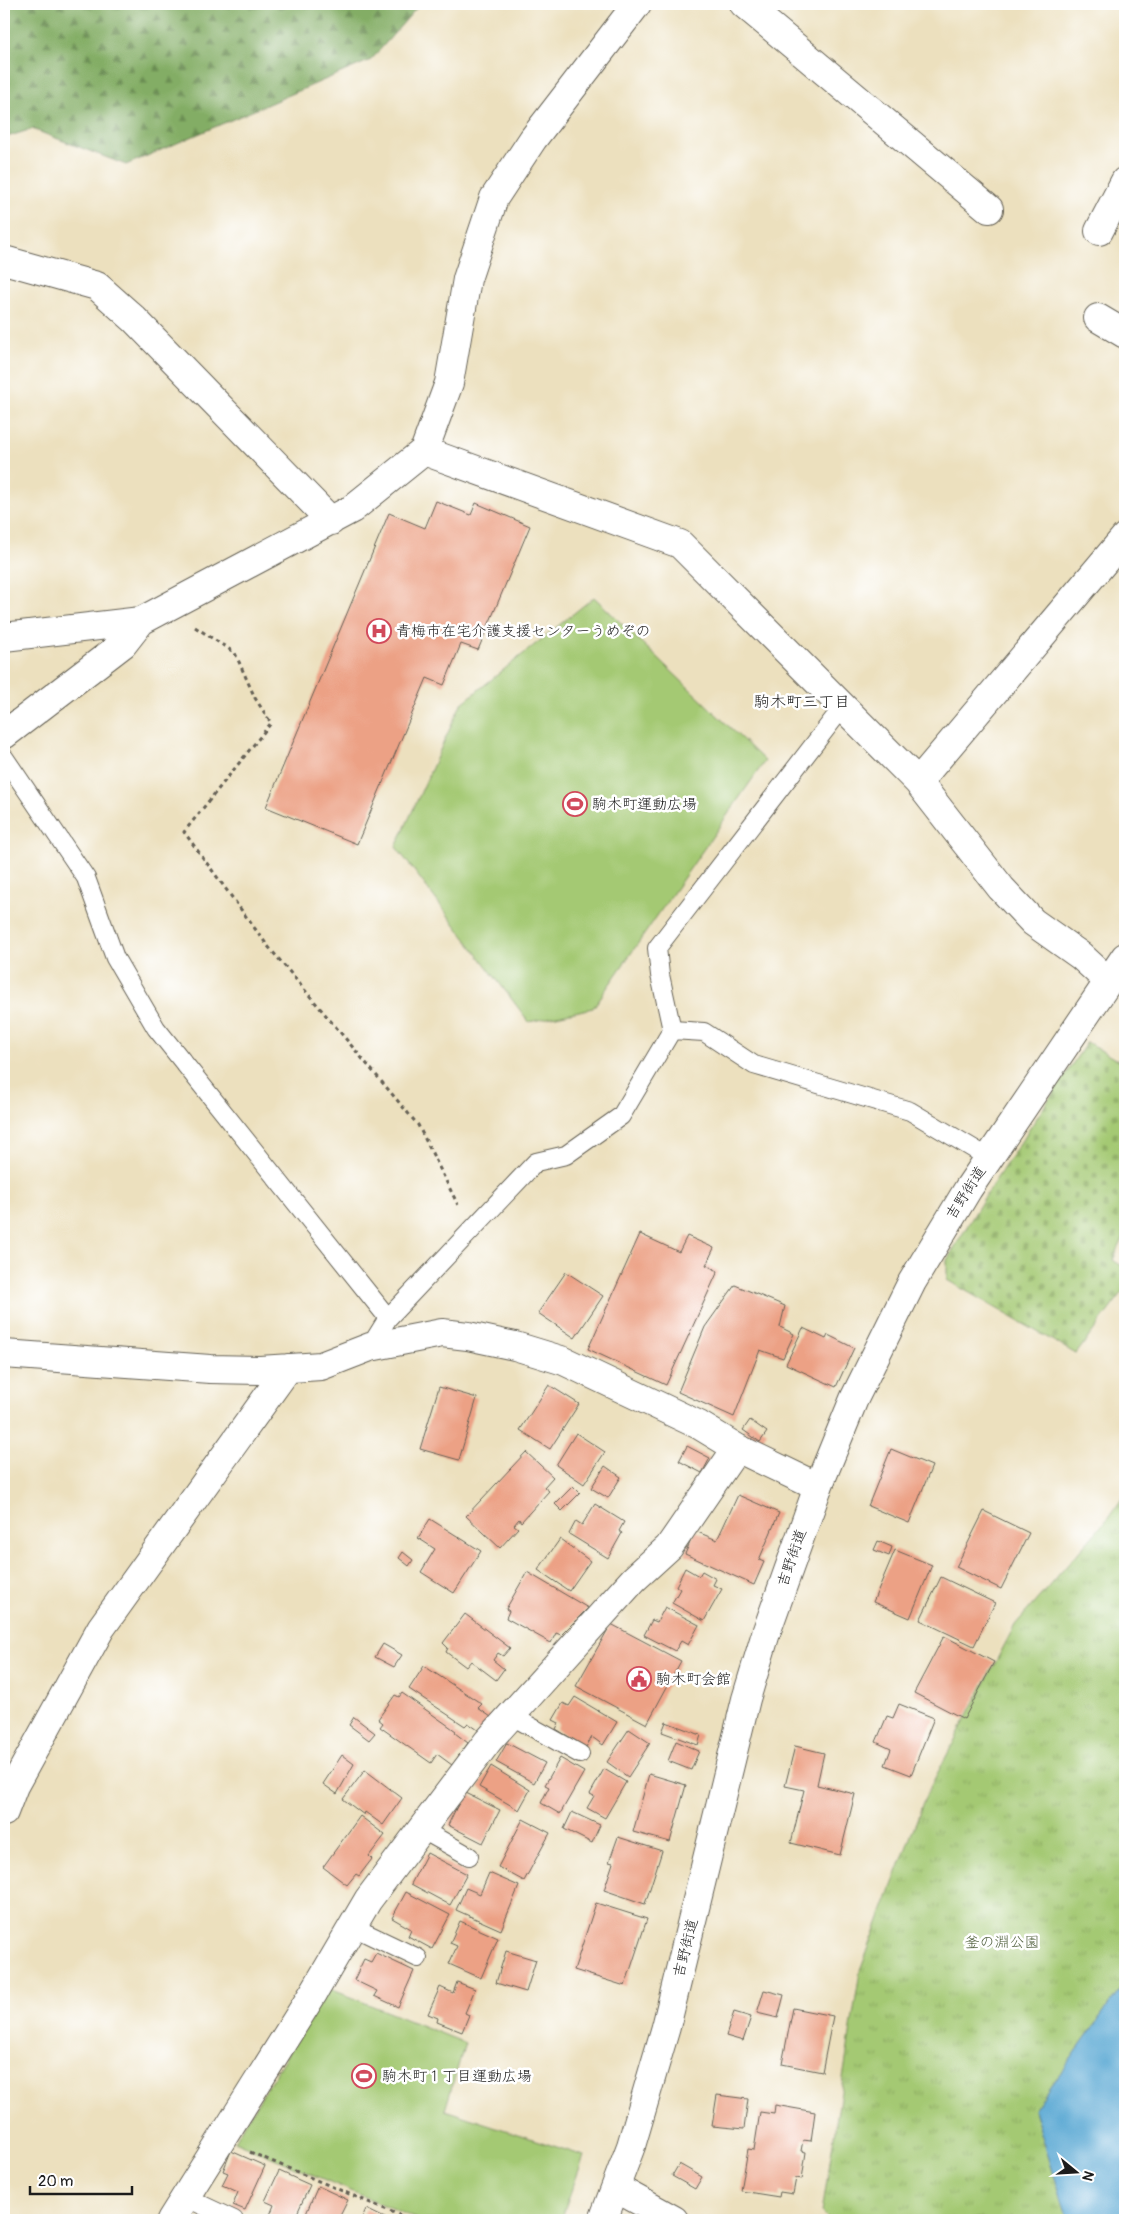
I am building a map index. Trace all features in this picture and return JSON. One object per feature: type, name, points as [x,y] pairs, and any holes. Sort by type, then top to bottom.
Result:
[{"type":"main road","points":[[4,638],[141,622],[352,510],[424,451],[450,383],[467,279],[494,198],[533,139],[637,4]]},
{"type":"main road","points":[[744,4],[988,209]]},
{"type":"main road","points":[[1099,231],[1125,181]]},
{"type":"main road","points":[[4,260],[97,286],[141,326],[331,520]]},
{"type":"main road","points":[[1098,318],[1125,334]]},
{"type":"main road","points":[[424,451],[680,544],[918,782],[1001,888],[1033,922],[1081,956],[1108,981]]},
{"type":"main road","points":[[918,782],[1125,537]]},
{"type":"main road","points":[[4,735],[123,644],[141,622]]},
{"type":"main road","name":"吉野街道","points":[[603,2220],[631,2146],[666,2027],[746,1699],[772,1616],[818,1487],[854,1399],[898,1308],[940,1235],[989,1158],[1125,957]]},
{"type":"main road","points":[[4,1354],[210,1369],[288,1368],[321,1366],[370,1348],[442,1333],[468,1336],[515,1346],[564,1361],[699,1425],[737,1448],[818,1487]]},
{"type":"main road","points":[[4,1812],[9,1784],[102,1628],[288,1368]]},
{"type":"main road","points":[[171,2220],[314,1992],[368,1900],[488,1741],[510,1715],[634,1579],[669,1547],[737,1448]]},
{"type":"main road","points":[[616,2188],[674,2220]]},
{"type":"lane","points":[[370,1348],[388,1318],[536,1162],[566,1154],[621,1116],[672,1030],[656,948],[842,708]]},
{"type":"lane","points":[[4,757],[86,878],[116,958],[156,1028],[388,1318]]},
{"type":"lane","points":[[672,1030],[704,1032],[754,1065],[910,1111],[989,1158]]},
{"type":"lane","points":[[510,1715],[580,1754]]},
{"type":"lane","points":[[421,1829],[469,1856]]},
{"type":"lane","points":[[352,1926],[418,1958]]},
{"type":"lane","points":[[186,2197],[234,2220]]},
{"type":"path","points":[[188,597],[195,627],[235,652],[255,698],[271,723],[184,832],[267,945],[418,1124],[470,1231]]},
{"type":"path","points":[[221,2140],[411,2220]]},
{"type":"green space","points":[[4,4],[420,4],[371,60],[126,165],[32,129],[4,138]]},
{"type":"green space","name":"駒木町運動広場","points":[[594,597],[765,761],[593,1008],[529,1022],[396,847],[461,704]]},
{"type":"green space","points":[[1087,1042],[1125,1065],[1125,1235],[1113,1260],[1125,1268],[1125,1289],[1076,1354],[947,1280],[947,1260],[987,1193]]},
{"type":"green space","name":"釜の淵公園","points":[[1125,1494],[1125,1982],[1034,2110],[1068,2220],[830,2220],[822,2212],[860,1971],[926,1795],[1015,1625],[1110,1516]]},
{"type":"green space","name":"駒木町１丁目運動広場","points":[[328,1988],[465,2043],[445,2110],[584,2156],[561,2220],[419,2220],[234,2141]]},
{"type":"water","points":[[1125,1982],[1125,2220],[1068,2220],[1034,2110]]},
{"type":"building","points":[[436,501],[471,515],[476,503],[530,526],[478,650],[461,644],[444,685],[427,678],[357,844],[266,807],[389,513],[425,528]]},
{"type":"building","points":[[640,1234],[679,1252],[687,1236],[714,1248],[706,1265],[718,1271],[666,1385],[588,1349]]},
{"type":"building","points":[[566,1272],[603,1296],[575,1338],[538,1313]]},
{"type":"building","points":[[735,1285],[785,1306],[780,1327],[794,1334],[783,1358],[760,1350],[734,1417],[678,1392],[705,1327]]},
{"type":"building","points":[[803,1328],[826,1339],[828,1335],[854,1348],[836,1387],[786,1364]]},
{"type":"building","points":[[549,1385],[579,1404],[550,1449],[520,1430]]},
{"type":"building","points":[[439,1387],[477,1398],[459,1460],[420,1449]]},
{"type":"building","points":[[750,1420],[767,1432],[760,1442],[743,1430]]},
{"type":"building","points":[[576,1433],[605,1452],[584,1484],[556,1465]]},
{"type":"building","points":[[687,1446],[710,1458],[702,1473],[679,1461]]},
{"type":"building","points":[[891,1449],[932,1466],[909,1523],[868,1506]]},
{"type":"building","points":[[526,1452],[553,1477],[544,1487],[549,1491],[521,1522],[519,1519],[514,1525],[518,1528],[500,1548],[466,1516]]},
{"type":"building","points":[[605,1466],[621,1477],[608,1498],[591,1488]]},
{"type":"building","points":[[573,1486],[580,1493],[562,1511],[555,1504]]},
{"type":"building","points":[[738,1495],[779,1513],[759,1560],[764,1562],[754,1585],[685,1554],[695,1531],[717,1540]]},
{"type":"building","points":[[595,1504],[624,1522],[619,1531],[622,1533],[608,1558],[569,1534],[576,1521],[582,1525]]},
{"type":"building","points":[[984,1511],[1029,1533],[1001,1589],[956,1567]]},
{"type":"building","points":[[430,1519],[481,1551],[454,1593],[421,1572],[435,1549],[418,1538]]},
{"type":"building","points":[[560,1539],[590,1561],[569,1591],[538,1570]]},
{"type":"building","points":[[878,1541],[892,1547],[889,1556],[874,1550]]},
{"type":"building","points":[[895,1550],[932,1565],[910,1618],[873,1602]]},
{"type":"building","points":[[403,1552],[413,1560],[409,1566],[399,1558]]},
{"type":"building","points":[[685,1568],[699,1576],[702,1571],[716,1579],[713,1585],[722,1589],[704,1621],[672,1603],[680,1589],[676,1586]]},
{"type":"building","points":[[527,1572],[588,1608],[561,1635],[556,1633],[551,1643],[506,1618],[509,1611],[506,1609]]},
{"type":"building","points":[[941,1577],[995,1603],[974,1646],[920,1620]]},
{"type":"building","points":[[665,1607],[699,1625],[688,1645],[681,1641],[675,1651],[644,1635],[652,1620],[657,1622]]},
{"type":"building","points":[[465,1614],[510,1648],[503,1656],[498,1653],[493,1660],[504,1669],[496,1680],[471,1661],[466,1667],[446,1652],[448,1648],[443,1643]]},
{"type":"building","points":[[611,1624],[681,1661],[647,1724],[576,1686]]},
{"type":"building","points":[[944,1636],[994,1662],[964,1719],[914,1693]]},
{"type":"building","points":[[383,1644],[402,1655],[394,1667],[375,1657]]},
{"type":"building","points":[[424,1666],[482,1704],[478,1708],[491,1717],[481,1732],[468,1723],[465,1726],[409,1689]]},
{"type":"building","points":[[402,1693],[456,1731],[455,1733],[468,1743],[452,1765],[437,1754],[431,1763],[380,1727],[383,1723],[378,1719],[395,1695],[399,1697]]},
{"type":"building","points":[[575,1697],[617,1722],[603,1745],[592,1737],[586,1747],[556,1729],[559,1723],[553,1720],[563,1703],[569,1706]]},
{"type":"building","points":[[899,1704],[934,1718],[911,1775],[885,1765],[891,1749],[876,1742],[887,1716],[893,1718]]},
{"type":"building","points":[[354,1717],[375,1733],[369,1740],[349,1725]]},
{"type":"building","points":[[666,1722],[701,1735],[698,1745],[662,1732]]},
{"type":"building","points":[[629,1729],[650,1743],[628,1777],[607,1762]]},
{"type":"building","points":[[676,1741],[699,1751],[691,1770],[668,1761]]},
{"type":"building","points":[[507,1743],[545,1763],[534,1783],[496,1762]]},
{"type":"building","points":[[795,1746],[824,1753],[817,1785],[855,1794],[840,1855],[791,1843],[804,1790],[785,1786]]},
{"type":"building","points":[[342,1755],[354,1764],[337,1794],[323,1784]]},
{"type":"building","points":[[560,1758],[584,1772],[560,1814],[541,1803],[549,1787],[545,1785]]},
{"type":"building","points":[[491,1766],[530,1790],[519,1810],[479,1787]]},
{"type":"building","points":[[604,1769],[626,1782],[605,1818],[587,1808],[594,1796],[590,1794]]},
{"type":"building","points":[[365,1770],[402,1798],[383,1825],[365,1812],[364,1815],[343,1799]]},
{"type":"building","points":[[649,1774],[686,1785],[670,1842],[633,1832]]},
{"type":"building","points":[[464,1792],[500,1810],[483,1843],[448,1825]]},
{"type":"building","points":[[572,1812],[600,1825],[592,1843],[564,1829]]},
{"type":"building","points":[[360,1816],[385,1835],[369,1856],[372,1859],[359,1876],[356,1874],[347,1885],[323,1867]]},
{"type":"building","points":[[523,1819],[550,1833],[524,1881],[498,1867]]},
{"type":"building","points":[[618,1837],[662,1851],[645,1904],[604,1890],[613,1863],[609,1862]]},
{"type":"building","points":[[427,1853],[467,1874],[450,1905],[411,1884]]},
{"type":"building","points":[[489,1873],[519,1886],[501,1930],[456,1910],[466,1888],[480,1894]]},
{"type":"building","points":[[406,1892],[450,1915],[432,1949],[408,1936],[411,1929],[392,1918]]},
{"type":"building","points":[[596,1903],[647,1919],[625,1986],[574,1970]]},
{"type":"building","points":[[460,1921],[498,1938],[481,1978],[449,1964],[457,1946],[450,1943]]},
{"type":"building","points":[[506,1951],[536,1960],[526,1992],[496,1983]]},
{"type":"building","points":[[376,1953],[414,1971],[398,2007],[374,1996],[377,1991],[354,1980],[364,1959],[371,1962]]},
{"type":"building","points":[[457,1982],[475,1989],[465,2013],[469,2015],[462,2032],[437,2022],[438,2018],[428,2014],[440,1987],[453,1993]]},
{"type":"building","points":[[764,1990],[784,1995],[778,2018],[757,2013]]},
{"type":"building","points":[[793,2008],[833,2016],[822,2072],[782,2064]]},
{"type":"building","points":[[734,2012],[751,2017],[743,2041],[726,2036]]},
{"type":"building","points":[[717,2095],[748,2099],[744,2129],[712,2126]]},
{"type":"building","points":[[775,2105],[815,2112],[811,2141],[803,2140],[801,2151],[806,2152],[802,2179],[796,2178],[793,2194],[780,2192],[779,2197],[741,2191],[748,2149],[754,2150],[760,2112],[774,2114]]},
{"type":"building","points":[[231,2151],[265,2166],[245,2210],[233,2205],[238,2192],[222,2185],[228,2173],[223,2171]]},
{"type":"building","points":[[679,2164],[702,2177],[695,2189],[672,2176]]},
{"type":"building","points":[[279,2171],[310,2185],[294,2220],[268,2220],[274,2205],[265,2201]]},
{"type":"building","points":[[318,2186],[348,2200],[338,2220],[313,2220],[305,2216]]},
{"type":"building","points":[[366,2209],[389,2220],[361,2220]]},
{"type":"place","name":"青梅市在宅介護支援センターうめぞの","points":[[379,631]]},
{"type":"place","name":"駒木町運動広場","points":[[575,804]]},
{"type":"place","name":"駒木町会館","points":[[639,1679]]},
{"type":"place","name":"駒木町１丁目運動広場","points":[[364,2076]]},
{"type":"district","name":"駒木町三丁目","points":[[802,702]]}]
